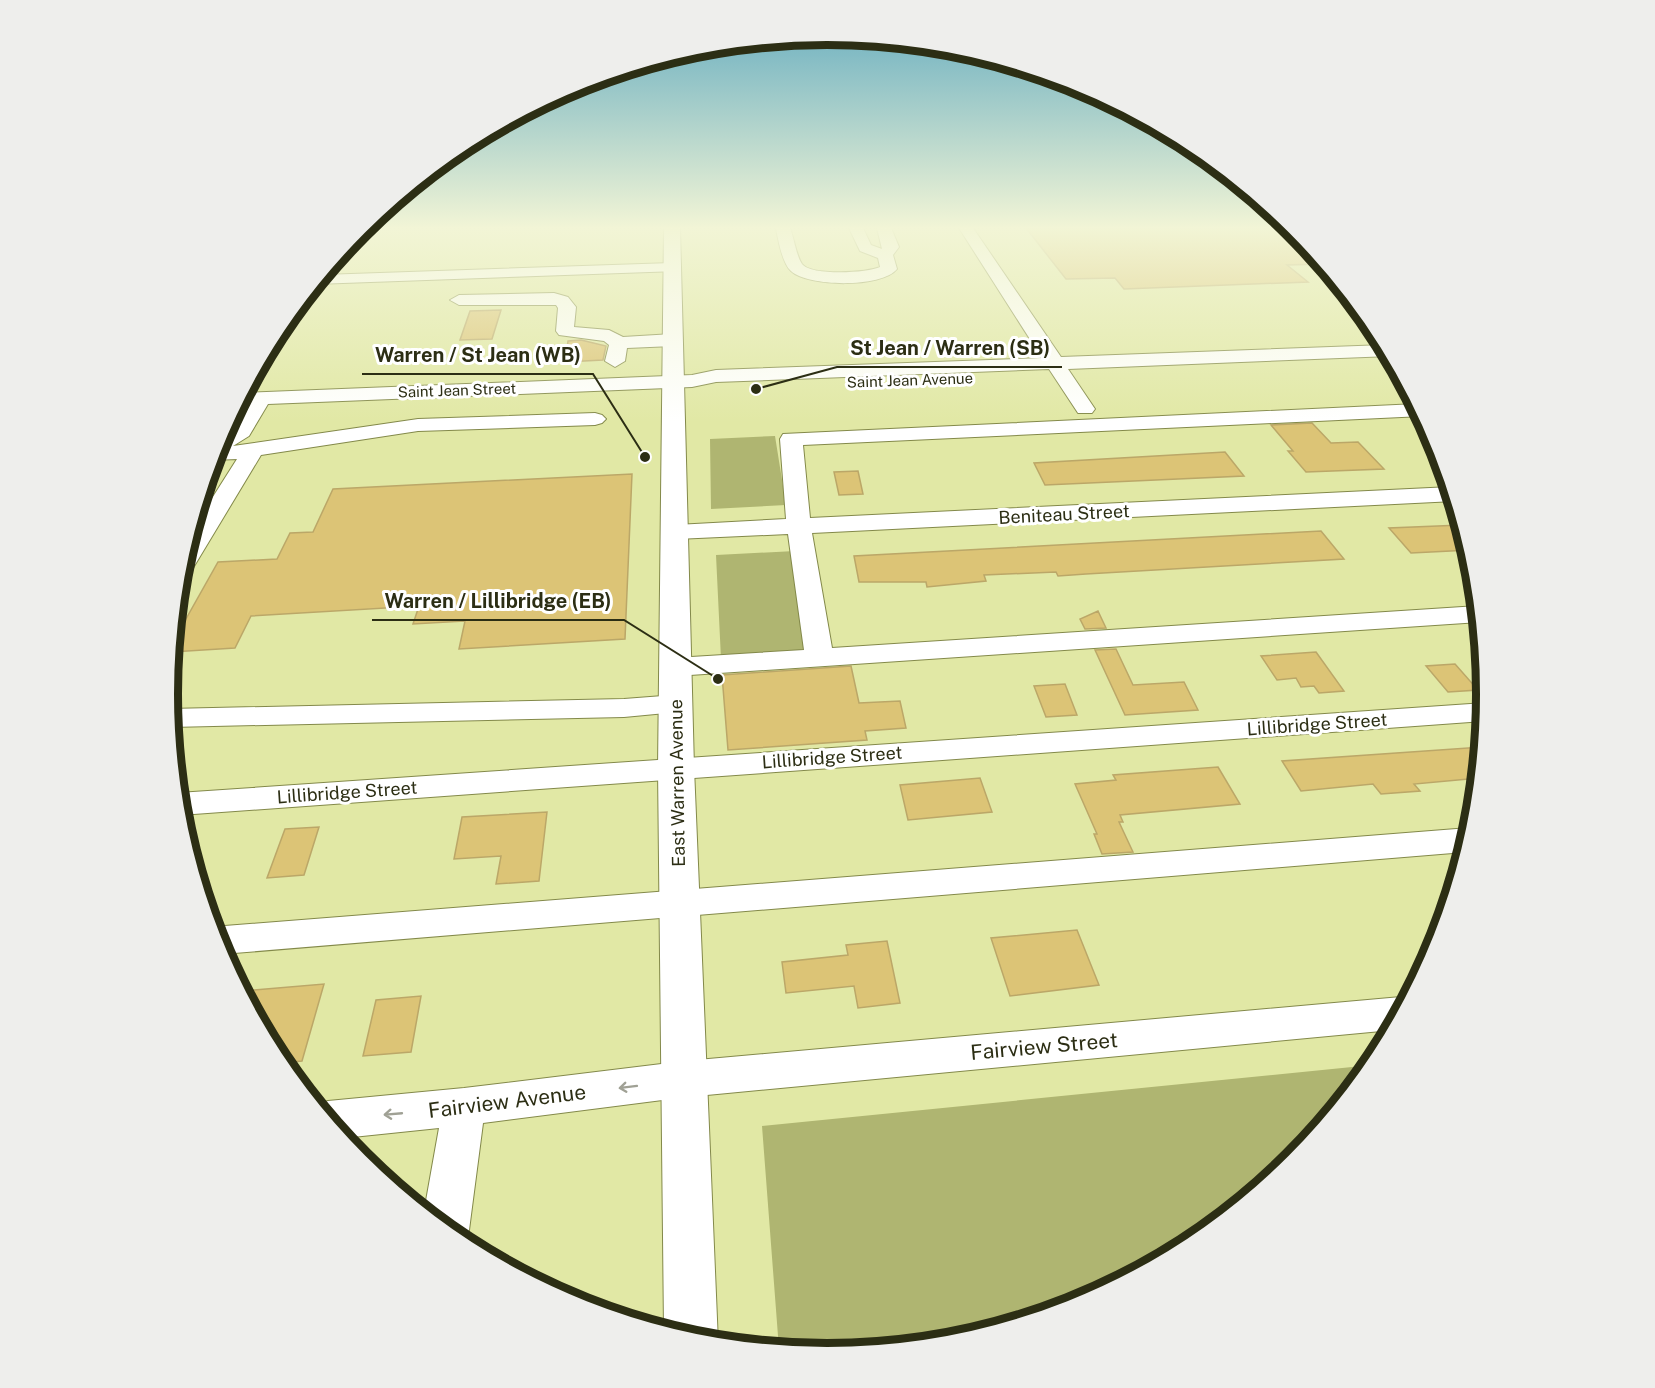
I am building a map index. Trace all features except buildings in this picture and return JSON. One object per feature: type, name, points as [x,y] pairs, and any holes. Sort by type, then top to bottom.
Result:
[{"type":"main road","name":"East Warren Avenue","points":[[672,293],[673,340],[683,382],[676,532],[676,768],[692,1329]]},
{"type":"street","points":[[1009,293],[1085,409]]},
{"type":"street","points":[[459,300],[554,298],[562,301],[567,307],[565,332],[609,336],[619,343],[673,340]]},
{"type":"street","points":[[614,365],[619,343]]},
{"type":"street","name":"Saint Jean Avenue","points":[[683,382],[717,387],[1046,374],[1056,364],[1378,351]]},
{"type":"street","name":"Saint Jean Street","points":[[252,398],[683,382]]},
{"type":"street","points":[[232,437],[241,431],[252,398]]},
{"type":"street","points":[[819,657],[799,527],[791,439],[1411,410]]},
{"type":"street","points":[[225,453],[252,452],[359,432],[475,419],[595,418]]},
{"type":"street","points":[[198,539],[252,452]]},
{"type":"street","name":"Beniteau Street","points":[[676,532],[1445,494]]},
{"type":"street","points":[[179,718],[624,708],[676,685],[819,657],[1472,614]]},
{"type":"street","name":"Lillibridge Street","points":[[188,803],[1476,713]]},
{"type":"street","points":[[227,939],[1459,841]]},
{"type":"street","name":"Fairview Street","points":[[686,1079],[1392,1015]]},
{"type":"street","name":"Fairview Avenue","points":[[338,1119],[464,1107],[686,1079]]},
{"type":"street","points":[[447,1219],[464,1107]]},
{"type":"green space","points":[[775,436],[786,505],[711,509],[710,439]]},
{"type":"green space","points":[[795,551],[810,654],[721,659],[716,555]]},
{"type":"green space","points":[[1359,1066],[1315,1122],[1255,1182],[1223,1209],[1152,1256],[1076,1294],[1036,1309],[954,1331],[870,1342],[778,1341],[762,1126]]},
{"type":"place","name":"St Jean / Warren (SB)","points":[[756,389]]},
{"type":"place","name":"Warren / St Jean (WB)","points":[[645,457]]},
{"type":"place","name":"Warren / Lillibridge (EB)","points":[[718,679]]}]
